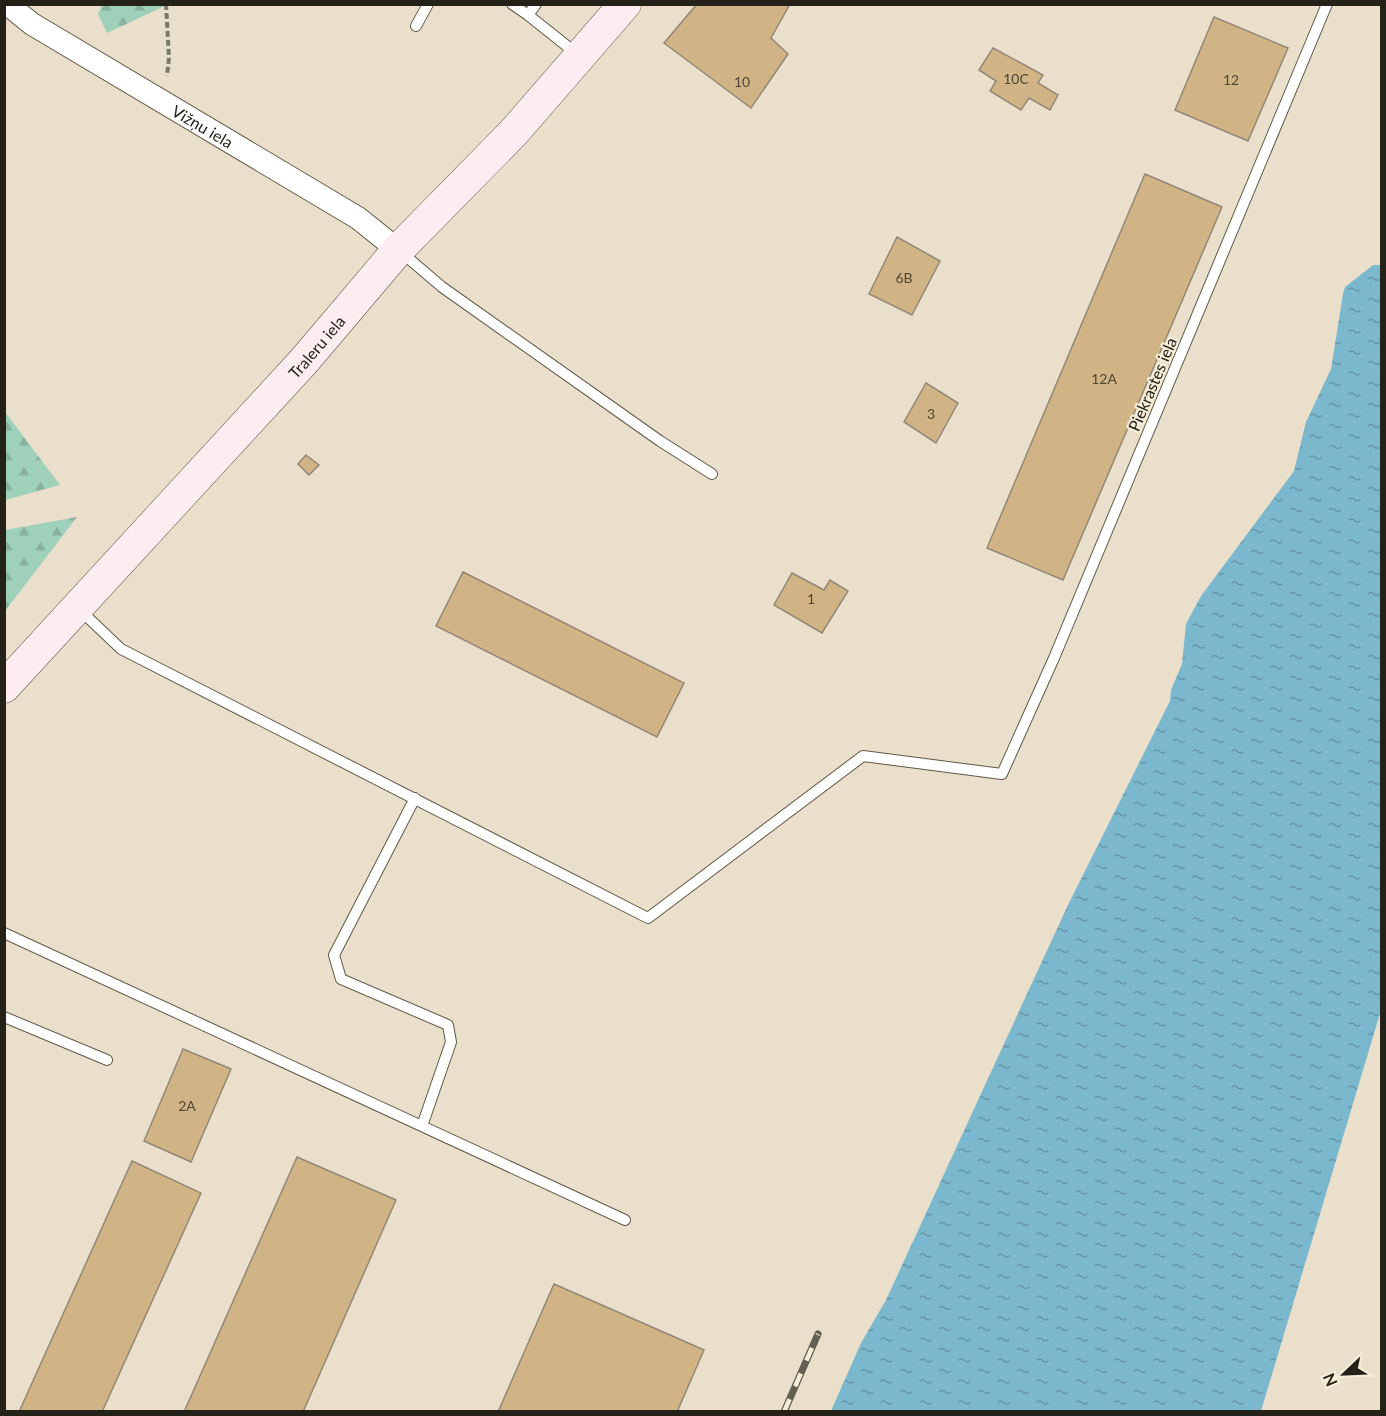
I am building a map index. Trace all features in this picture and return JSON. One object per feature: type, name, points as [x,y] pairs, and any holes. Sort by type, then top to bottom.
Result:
[{"type":"main road","name":"Traleru iela","points":[[4,687],[304,361],[398,250],[514,132],[625,4]]},
{"type":"street","name":"Vižņu iela","points":[[8,4],[32,24],[358,218],[398,250]]},
{"type":"lane","points":[[416,26],[428,4]]},
{"type":"lane","points":[[512,4],[580,56]]},
{"type":"lane","points":[[528,15],[536,4]]},
{"type":"lane","name":"Piekrastes iela","points":[[415,798],[648,918],[863,756],[1002,774],[1054,658],[1327,4]]},
{"type":"lane","points":[[398,250],[442,287],[610,403],[660,441],[712,474]]},
{"type":"lane","points":[[77,608],[121,649],[415,798],[334,955],[341,979],[448,1025],[451,1042],[422,1126]]},
{"type":"lane","points":[[4,933],[625,1220]]},
{"type":"lane","points":[[4,1017],[107,1060]]},
{"type":"path","points":[[164,103],[169,58],[166,4]]},
{"type":"green space","points":[[102,4],[167,5],[107,33],[98,14]]},
{"type":"green space","points":[[5,412],[60,485],[5,500]]},
{"type":"green space","points":[[77,517],[5,611],[5,530]]},
{"type":"water","points":[[1373,265],[1382,265],[1381,1010],[1261,1411],[831,1411],[861,1343],[886,1300],[1068,905],[1170,701],[1171,690],[1182,664],[1186,624],[1201,596],[1294,471],[1306,422],[1331,369],[1345,287]]},
{"type":"building","points":[[697,4],[790,4],[771,38],[788,54],[751,108],[664,43]]},
{"type":"building","points":[[1214,17],[1288,48],[1248,141],[1175,110]]},
{"type":"building","points":[[993,48],[1043,75],[1038,83],[1058,95],[1050,110],[1029,98],[1021,110],[990,91],[996,81],[979,70]]},
{"type":"building","points":[[1145,174],[1222,207],[1063,580],[987,548]]},
{"type":"building","points":[[897,237],[940,261],[912,315],[869,294]]},
{"type":"building","points":[[926,383],[958,403],[936,443],[904,422]]},
{"type":"building","points":[[306,455],[319,465],[309,475],[298,464]]},
{"type":"building","points":[[463,572],[684,683],[657,737],[436,626]]},
{"type":"building","points":[[792,573],[824,590],[830,580],[848,591],[822,633],[774,605]]},
{"type":"building","points":[[183,1049],[231,1069],[191,1162],[144,1141]]},
{"type":"building","points":[[297,1157],[396,1200],[303,1412],[184,1412]]},
{"type":"building","points":[[132,1161],[201,1193],[102,1412],[19,1412]]},
{"type":"building","points":[[554,1284],[704,1350],[677,1412],[498,1412]]},
{"type":"railway","points":[[784,1412],[818,1334]]}]
